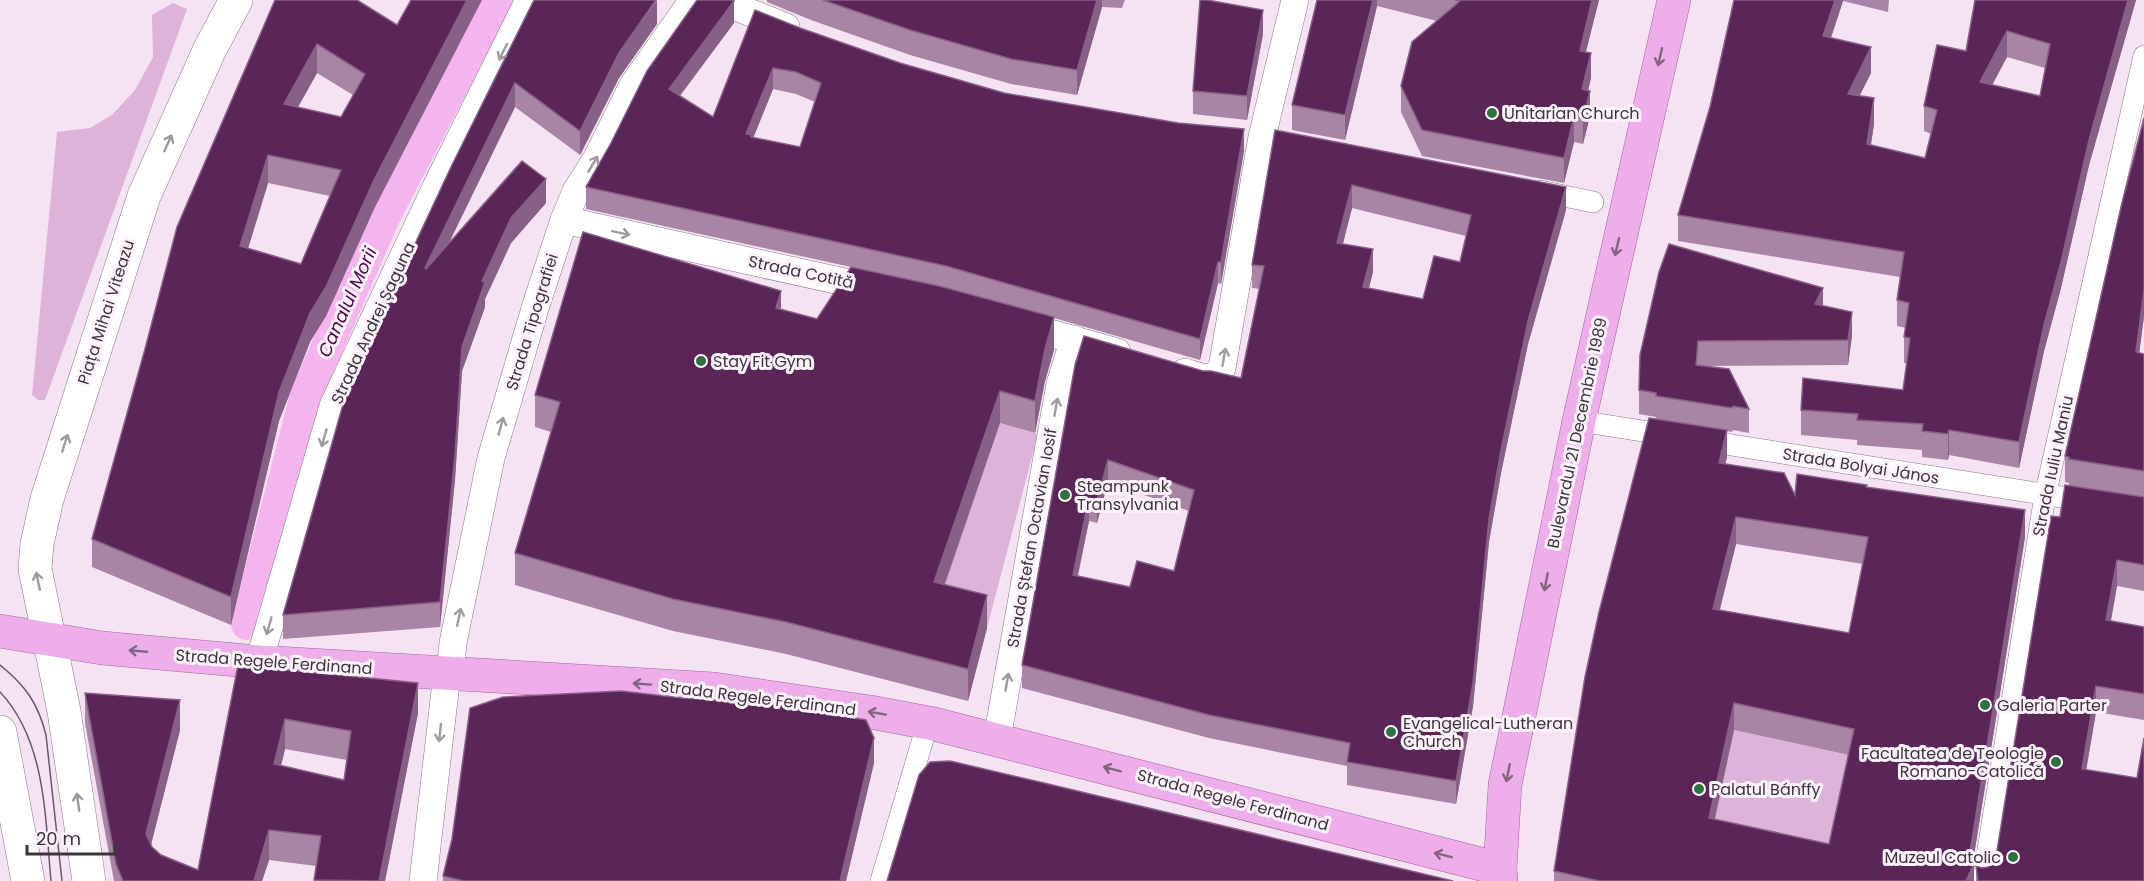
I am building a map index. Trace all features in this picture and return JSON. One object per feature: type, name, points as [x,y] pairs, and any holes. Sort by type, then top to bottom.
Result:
[{"type":"main road","name":"Piața Mihai Viteazu","points":[[89,881],[64,711],[35,569],[37,544],[47,499],[144,196],[209,51],[236,0]]},
{"type":"main road","name":"Bulevardul 21 Decembrie 1989","points":[[1501,875],[1505,785],[1579,421],[1674,0]]},
{"type":"main road","name":"Strada Regele Ferdinand","points":[[0,631],[120,650],[259,662],[714,689],[870,712],[928,722],[997,739],[1501,875]]},
{"type":"main road","points":[[0,732],[28,881]]},
{"type":"street","name":"Strada Andrei Șaguna","points":[[259,662],[333,406],[437,185],[529,0]]},
{"type":"street","name":"Strada Tipografiei","points":[[423,881],[453,643],[491,458],[536,304],[576,191],[597,158],[633,85],[693,0]]},
{"type":"street","points":[[719,0],[805,35]]},
{"type":"street","points":[[994,317],[1208,379],[1217,375],[1222,368],[1262,137],[1295,0]]},
{"type":"street","name":"Strada Iuliu Maniu","points":[[1983,881],[2044,496],[2144,56]]},
{"type":"street","points":[[1524,188],[1593,201]]},
{"type":"street","name":"Strada Cotită","points":[[564,220],[897,293]]},
{"type":"street","name":"Strada Ștefan Octavian Iosif","points":[[997,739],[1060,384],[1074,339]]},
{"type":"street","name":"Strada Bolyai János","points":[[1579,421],[2144,510]]},
{"type":"street","points":[[881,881],[928,722]]},
{"type":"shaded area","points":[[173,3],[187,9],[45,400],[38,400],[32,395],[57,132],[90,128],[112,115],[135,90],[153,57],[152,15]]},
{"type":"shaded area","points":[[1000,423],[1038,434],[987,628],[934,614]]},
{"type":"shaded area","points":[[1734,730],[1854,756],[1829,871],[1709,845]]},
{"type":"building","points":[[275,0],[357,0],[397,25],[411,0],[467,0],[374,180],[326,287],[310,313],[279,392],[231,597],[92,539],[177,227]],"holes":[[[317,44],[365,74],[341,117],[284,104]],[[268,155],[341,170],[301,264],[240,246]]]},
{"type":"building","points":[[534,0],[656,0],[619,53],[580,131],[515,83],[425,268],[522,161],[546,179],[511,218],[482,281],[485,282],[462,347],[455,455],[440,602],[283,615],[348,387],[451,167]]},
{"type":"building","points":[[697,0],[731,0],[734,1],[669,89],[713,117],[755,10],[900,63],[1004,93],[1178,123],[1244,129],[1221,262],[1218,262],[1200,339],[946,266],[586,187],[647,71]],"holes":[[[773,68],[796,72],[821,83],[800,147],[746,134]]]},
{"type":"building","points":[[823,0],[1097,0],[1077,70],[1011,59],[910,30]]},
{"type":"building","points":[[1200,0],[1263,10],[1247,96],[1193,91]]},
{"type":"building","points":[[1317,0],[1373,0],[1345,115],[1292,105]]},
{"type":"building","points":[[1455,0],[1592,0],[1580,51],[1591,53],[1582,89],[1590,91],[1583,119],[1574,117],[1564,158],[1422,130],[1401,86],[1412,42],[1460,1]]},
{"type":"building","points":[[1734,0],[1835,0],[1823,36],[1871,47],[1848,94],[1874,98],[1867,144],[1925,158],[1937,110],[1924,106],[1937,45],[1966,51],[1975,0],[2128,0],[2089,140],[2044,325],[2019,442],[1949,430],[1948,434],[1922,431],[1923,424],[1857,420],[1858,414],[1801,410],[1803,378],[1903,390],[1910,338],[1904,337],[1909,303],[1897,300],[1904,252],[1678,215],[1710,107]],"holes":[[[2007,31],[2050,44],[2040,96],[1980,82]]]},
{"type":"building","points":[[2144,118],[2144,290],[2136,352],[2144,354],[2144,471],[2069,459],[2065,456],[2121,207]]},
{"type":"building","points":[[1275,130],[1566,187],[1528,321],[1501,450],[1489,519],[1473,683],[1456,781],[1347,762],[1350,743],[1209,715],[1022,665],[1075,365],[1084,336],[1203,371],[1241,378],[1264,266],[1252,265]],"holes":[[[1352,185],[1471,215],[1460,262],[1434,256],[1423,299],[1363,287],[1373,249],[1337,243]],[[1108,460],[1194,490],[1174,571],[1137,561],[1130,587],[1073,575],[1089,498],[1097,500]]]},
{"type":"building","points":[[583,232],[781,291],[776,308],[817,319],[851,267],[939,286],[1054,317],[1035,401],[1000,391],[934,582],[987,595],[968,669],[786,622],[673,599],[515,553],[560,402],[535,395]]},
{"type":"building","points":[[1669,244],[1823,288],[1815,304],[1852,312],[1848,340],[1698,341],[1696,365],[1729,369],[1749,409],[1656,396],[1656,393],[1639,390],[1640,355],[1659,272]]},
{"type":"building","points":[[1649,418],[1727,430],[1719,463],[1784,473],[1795,495],[1797,474],[1867,485],[1866,487],[2025,510],[1970,852],[1974,863],[1966,881],[1600,881],[1554,871],[1585,677],[1599,612]],"holes":[[[1736,517],[1868,537],[1849,633],[1713,609]],[[1734,703],[1854,729],[1829,844],[1709,818]]]},
{"type":"building","points":[[2065,485],[2144,497],[2144,565],[2117,560],[2106,620],[2144,627],[2144,694],[2096,686],[2082,769],[2137,778],[2144,738],[2144,881],[1978,881],[1976,866],[1988,867],[1996,857],[2051,516],[2060,517]]},
{"type":"building","points":[[238,665],[418,683],[379,881],[314,880],[321,836],[269,830],[254,881],[123,881],[116,864],[85,693],[180,700],[146,834],[152,847],[161,855],[198,870]],"holes":[[[285,719],[351,731],[344,780],[274,764]]]},
{"type":"building","points":[[621,691],[682,698],[763,703],[866,720],[874,738],[840,881],[464,881],[443,876],[452,839],[470,708],[503,697]]},
{"type":"building","points":[[950,761],[1453,881],[887,881],[919,775],[930,762]]},
{"type":"waterway","name":"Canalul Morii","points":[[247,624],[306,395],[385,215],[497,0]]},
{"type":"tram line","points":[[0,665],[17,680],[35,704],[43,724],[62,881]]},
{"type":"tram line","points":[[0,692],[27,733],[35,756],[44,806],[51,881]]},
{"type":"place","name":"Unitarian Church","points":[[1492,113]]},
{"type":"place","name":"Stay Fit Gym","points":[[701,361]]},
{"type":"place","name":"Steampunk Transylvania","points":[[1065,495]]},
{"type":"place","name":"Galeria Parter","points":[[1985,705]]},
{"type":"place","name":"Evangelical-Lutheran Church","points":[[1391,732]]},
{"type":"place","name":"Facultatea de Teologie Romano-Catolică","points":[[2056,762]]},
{"type":"place","name":"Palatul Bánffy","points":[[1699,789]]},
{"type":"place","name":"Muzeul Catolic","points":[[2013,857]]}]
